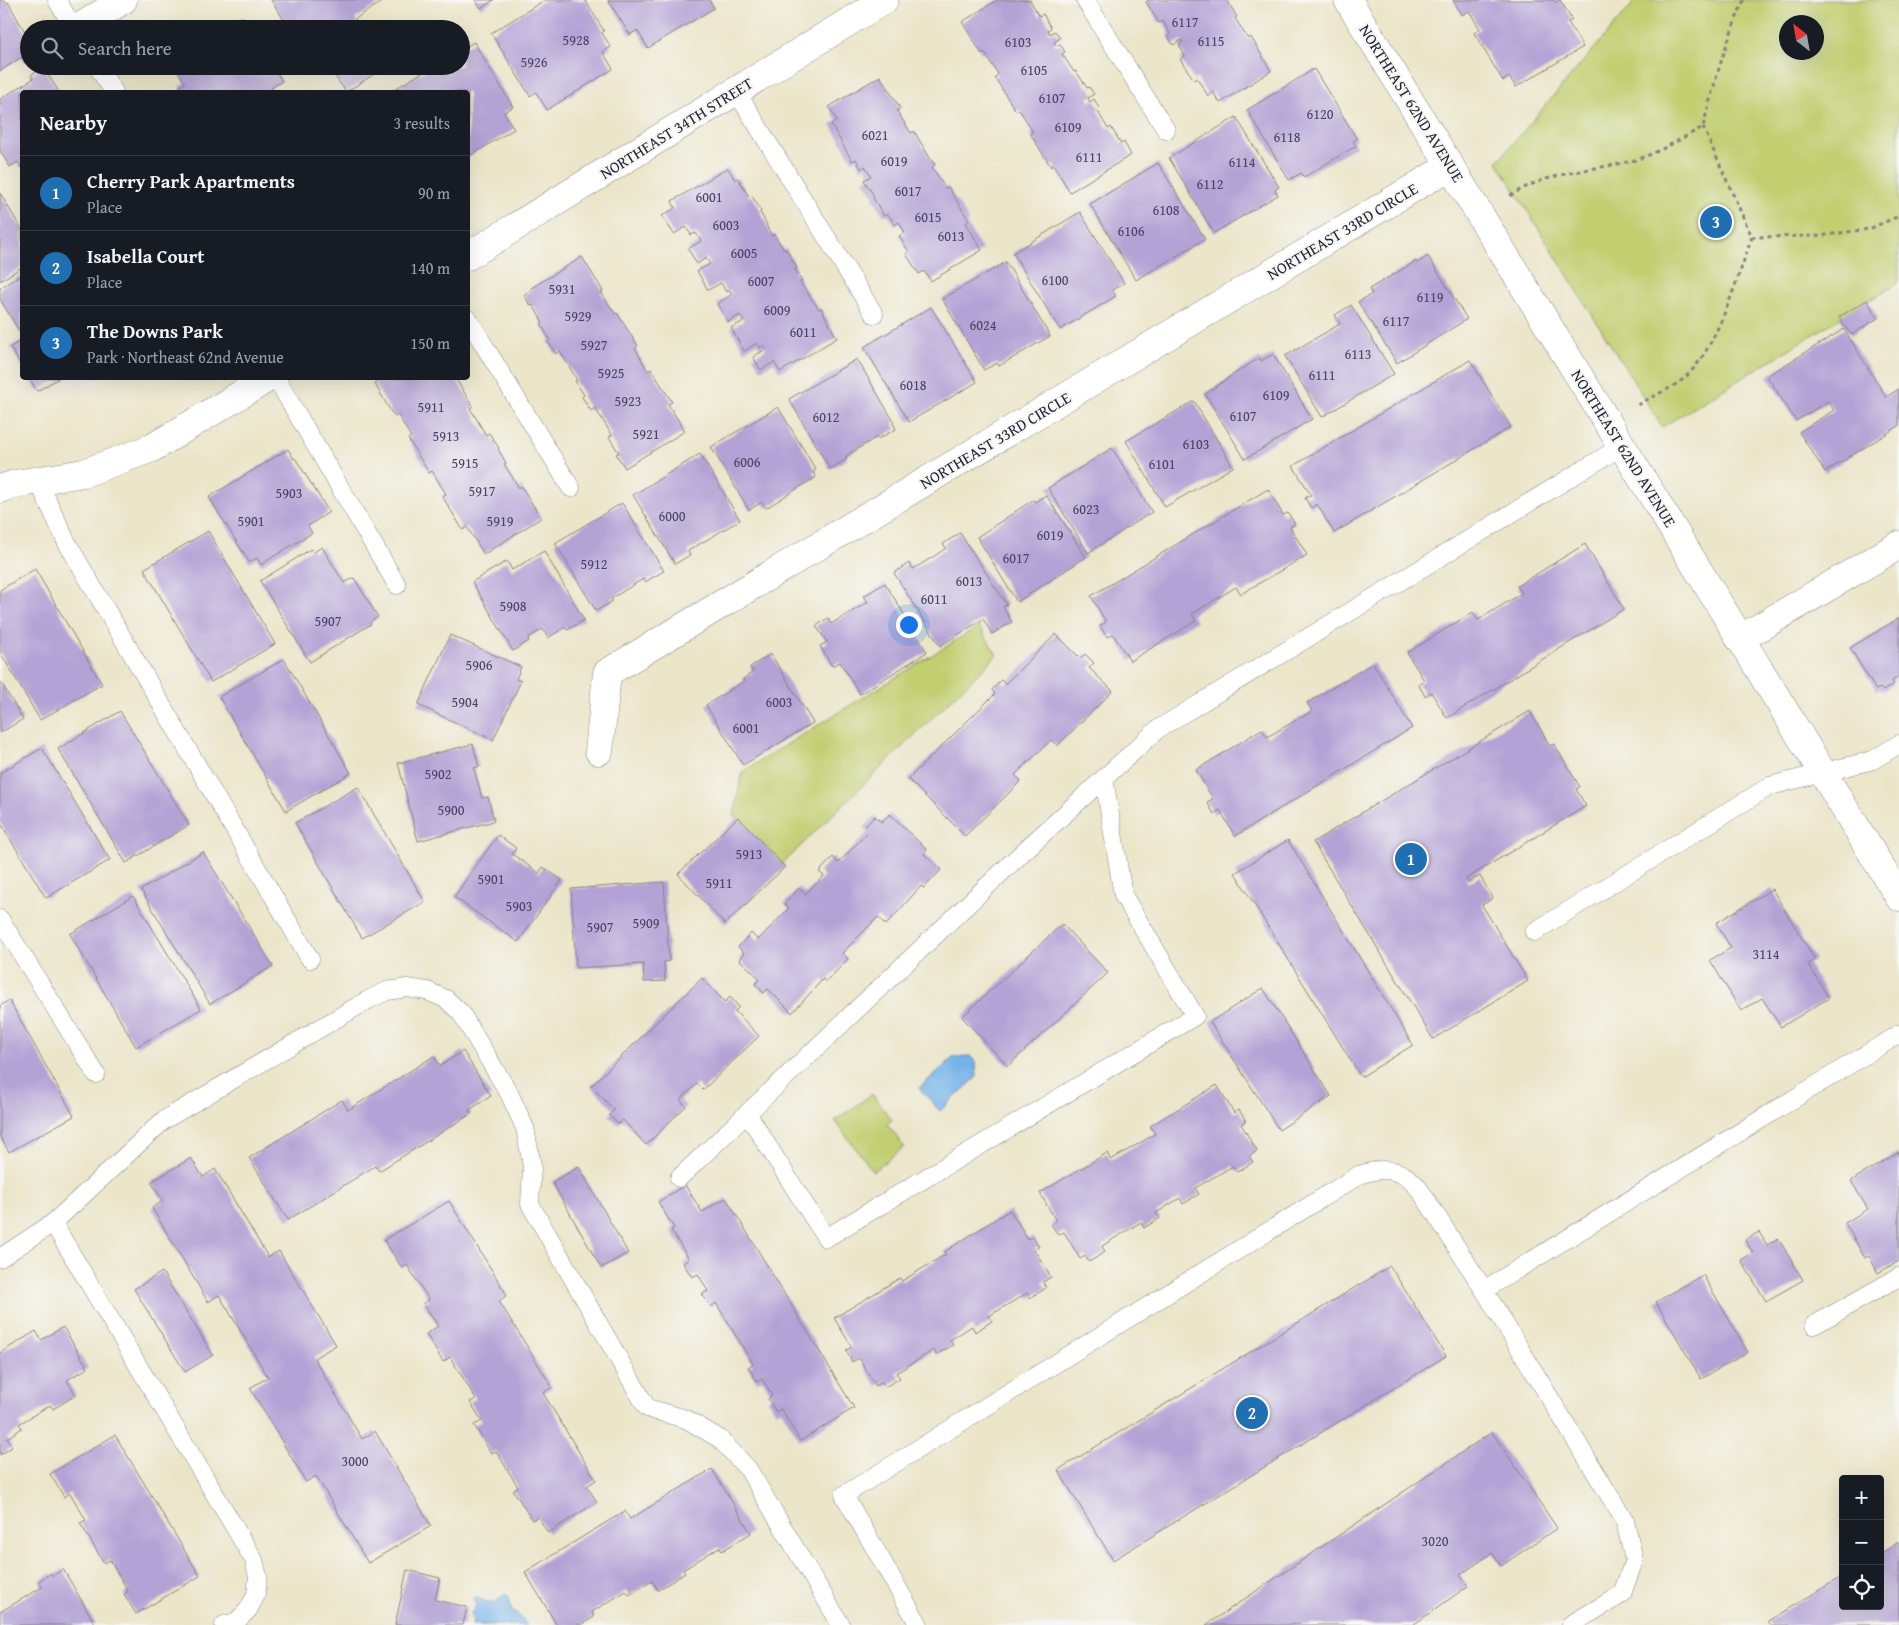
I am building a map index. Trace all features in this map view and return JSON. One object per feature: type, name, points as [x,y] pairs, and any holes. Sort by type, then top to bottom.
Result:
[{"type":"street","points":[[90,20],[123,0]]},
{"type":"street","name":"NORTHEAST 34TH STREET","points":[[470,255],[884,0]]},
{"type":"street","name":"NORTHEAST 62ND AVENUE","points":[[1348,0],[1899,897]]},
{"type":"street","name":"NORTHEAST 33RD CIRCLE","points":[[599,751],[607,674],[1450,166]]},
{"type":"street","points":[[0,489],[15,484],[84,473],[152,448],[265,380]]},
{"type":"street","points":[[1740,639],[1899,545]]},
{"type":"lane","points":[[56,0],[69,20]]},
{"type":"lane","points":[[1085,0],[1166,130]]},
{"type":"lane","points":[[103,75],[113,90]]},
{"type":"lane","points":[[736,91],[874,314]]},
{"type":"lane","points":[[470,322],[571,488]]},
{"type":"lane","points":[[277,380],[397,585]]},
{"type":"lane","points":[[679,1178],[1158,729],[1622,446]]},
{"type":"lane","points":[[38,480],[66,541],[310,959]]},
{"type":"lane","points":[[1534,932],[1770,786],[1873,760],[1899,744]]},
{"type":"lane","points":[[747,1113],[826,1238],[1195,1016],[1123,895],[1104,778]]},
{"type":"lane","points":[[0,919],[96,1074]]},
{"type":"lane","points":[[0,1258],[53,1224],[164,1120],[368,1000],[387,991],[407,988],[427,991],[446,999],[461,1013],[510,1094],[525,1128],[532,1166],[530,1204],[647,1408],[686,1419],[720,1439],[748,1469],[841,1625]]},
{"type":"lane","points":[[1484,1290],[1899,1034]]},
{"type":"lane","points":[[919,1625],[844,1495],[1359,1175],[1373,1170],[1387,1169],[1401,1173],[1413,1182],[1484,1290],[1625,1521],[1634,1560],[1622,1594],[1570,1625]]},
{"type":"lane","points":[[53,1224],[254,1560],[258,1577],[256,1595],[248,1610],[231,1624]]},
{"type":"lane","points":[[1814,1325],[1899,1277]]},
{"type":"path","points":[[1608,423],[1682,380],[1701,361],[1728,305],[1752,236],[1703,127],[1714,82],[1744,0]]},
{"type":"path","points":[[1481,217],[1523,187],[1546,178],[1633,161],[1703,127]]},
{"type":"path","points":[[1752,236],[1827,235],[1869,229],[1899,216]]},
{"type":"green space","points":[[1636,0],[1899,0],[1899,282],[1662,427],[1497,162]]},
{"type":"green space","points":[[979,626],[997,655],[780,866],[734,816],[742,772]]},
{"type":"green space","points":[[872,1094],[892,1120],[887,1124],[904,1147],[873,1171],[835,1121]]},
{"type":"water","points":[[970,1056],[976,1062],[977,1077],[940,1111],[919,1088],[954,1057]]},
{"type":"water","points":[[505,1594],[509,1597],[512,1611],[523,1619],[526,1625],[472,1625],[473,1620],[470,1615],[476,1606],[473,1599],[476,1597],[488,1602],[494,1602]]},
{"type":"building","points":[[0,0],[4,0],[6,3],[8,2],[20,23],[20,58],[0,71]]},
{"type":"building","points":[[271,0],[379,0],[380,3],[356,20],[284,20]]},
{"type":"building","points":[[475,0],[494,0],[481,8]]},
{"type":"building","points":[[545,0],[585,0],[604,31],[602,33],[611,47],[603,52],[613,69],[547,110],[536,92],[530,96],[491,33]]},
{"type":"building","points":[[608,0],[709,0],[714,8],[648,48],[637,30],[630,35]]},
{"type":"building","points":[[997,0],[1030,0],[1039,16],[1043,14],[1051,28],[1048,30],[1050,34],[1055,31],[1060,38],[1054,42],[1056,46],[1060,44],[1065,52],[1062,54],[1074,72],[1076,71],[1087,88],[1089,87],[1094,94],[1088,98],[1090,102],[1094,99],[1099,108],[1097,110],[1108,129],[1111,127],[1121,144],[1124,142],[1131,155],[1070,192],[1053,164],[1051,167],[1030,133],[1033,132],[1019,109],[1016,111],[995,78],[998,74],[984,52],[982,54],[962,22]]},
{"type":"building","points":[[1149,0],[1227,0],[1248,39],[1251,37],[1271,71],[1220,103],[1213,92],[1208,96],[1197,78],[1194,80],[1180,59],[1185,56],[1179,45],[1183,42],[1181,40],[1173,45],[1163,21],[1159,23],[1146,2]]},
{"type":"building","points":[[1453,0],[1554,0],[1555,2],[1560,0],[1572,20],[1568,22],[1583,47],[1516,87],[1509,77],[1503,81],[1474,33],[1480,29],[1469,11],[1462,15]]},
{"type":"building","points":[[474,42],[513,107],[504,112],[514,129],[470,156],[470,90],[393,90],[418,75],[470,75],[470,44]]},
{"type":"building","points":[[1314,69],[1357,139],[1353,141],[1356,146],[1304,177],[1301,173],[1289,180],[1247,110]]},
{"type":"building","points":[[31,75],[48,75],[58,90],[20,90],[20,166],[18,162],[10,167],[0,151],[0,99],[33,79]]},
{"type":"building","points":[[180,75],[278,75],[282,81],[271,88],[272,90],[181,90],[179,87],[185,83]]},
{"type":"building","points":[[334,75],[373,75],[349,90],[345,90]]},
{"type":"building","points":[[880,76],[900,108],[897,111],[911,133],[914,131],[935,165],[932,167],[945,188],[948,187],[965,214],[969,221],[966,223],[982,250],[931,281],[924,271],[919,274],[906,254],[909,252],[899,236],[905,233],[899,222],[895,225],[888,214],[884,216],[864,180],[871,176],[865,166],[861,169],[856,159],[852,161],[831,124],[837,121],[829,107]]},
{"type":"building","points":[[1236,117],[1279,187],[1275,190],[1278,195],[1214,233],[1169,158]]},
{"type":"building","points":[[1158,163],[1205,239],[1136,280],[1090,204]]},
{"type":"building","points":[[728,168],[735,180],[738,178],[749,197],[752,196],[772,236],[774,234],[784,250],[786,249],[797,268],[795,269],[802,281],[800,282],[819,309],[821,308],[837,338],[780,372],[774,362],[761,370],[753,357],[766,349],[764,345],[760,348],[757,343],[744,351],[731,328],[744,321],[740,315],[728,322],[717,304],[732,294],[730,290],[726,292],[721,283],[708,290],[697,271],[710,264],[706,258],[697,264],[688,249],[701,241],[696,233],[691,235],[686,227],[674,234],[662,216],[675,208],[672,201]]},
{"type":"building","points":[[0,193],[20,227],[20,268],[0,281]]},
{"type":"building","points":[[1080,212],[1124,283],[1112,290],[1116,296],[1060,330],[1013,253]]},
{"type":"building","points":[[1428,256],[1467,319],[1397,363],[1358,302],[1372,294],[1369,289]]},
{"type":"building","points":[[582,257],[603,291],[601,292],[638,346],[635,348],[648,371],[651,369],[672,402],[668,404],[685,431],[625,468],[616,454],[619,453],[609,437],[612,435],[595,408],[591,411],[582,397],[584,395],[575,381],[577,380],[560,351],[556,354],[548,342],[550,340],[541,324],[543,323],[533,305],[531,306],[524,295],[532,290],[531,288]]},
{"type":"building","points":[[1006,262],[1050,336],[999,366],[997,363],[984,370],[942,299]]},
{"type":"building","points":[[20,275],[20,333],[0,299],[0,288]]},
{"type":"building","points":[[1867,300],[1878,318],[1851,335],[1839,317]]},
{"type":"building","points":[[1351,305],[1394,374],[1322,417],[1285,356],[1340,324],[1335,315]]},
{"type":"building","points":[[931,307],[977,382],[909,422],[864,347]]},
{"type":"building","points":[[1844,329],[1886,397],[1899,389],[1899,426],[1825,472],[1799,432],[1834,410],[1828,401],[1796,421],[1767,376]]},
{"type":"building","points":[[20,341],[20,364],[10,347]]},
{"type":"building","points":[[1273,354],[1312,419],[1245,459],[1205,394],[1260,358],[1261,361]]},
{"type":"building","points":[[857,359],[894,422],[896,429],[878,439],[877,437],[846,456],[847,459],[830,469],[789,399]]},
{"type":"building","points":[[1470,360],[1511,427],[1334,533],[1317,504],[1311,508],[1305,498],[1311,495],[1293,466]]},
{"type":"building","points":[[30,380],[56,380],[37,391]]},
{"type":"building","points":[[382,380],[456,380],[473,406],[470,408],[486,435],[489,433],[499,448],[506,463],[504,464],[519,488],[521,486],[541,518],[484,554],[467,527],[463,530],[442,496],[446,494],[432,471],[429,473],[408,439],[411,437],[398,415],[395,417],[391,412],[375,384]]},
{"type":"building","points":[[1194,401],[1233,467],[1165,507],[1126,441]]},
{"type":"building","points":[[778,407],[816,470],[813,472],[816,477],[766,508],[762,502],[749,510],[711,447]]},
{"type":"building","points":[[1112,448],[1152,512],[1088,553],[1048,488]]},
{"type":"building","points":[[288,449],[329,512],[308,526],[312,533],[261,565],[257,558],[249,562],[209,497]]},
{"type":"building","points":[[700,454],[740,520],[688,551],[690,555],[675,564],[633,495]]},
{"type":"building","points":[[1268,489],[1283,515],[1288,513],[1295,524],[1290,527],[1307,555],[1241,594],[1236,587],[1192,614],[1196,621],[1130,661],[1113,634],[1107,637],[1100,626],[1106,622],[1091,596]]},
{"type":"building","points":[[1046,495],[1086,557],[1017,602],[977,537],[1033,500],[1035,502]]},
{"type":"building","points":[[622,503],[664,571],[645,582],[643,579],[596,611],[555,543]]},
{"type":"building","points":[[208,531],[275,644],[211,682],[144,569]]},
{"type":"building","points":[[960,533],[1007,605],[1003,607],[1012,622],[992,634],[983,619],[940,646],[894,573],[909,563],[913,569],[933,557],[946,548],[943,544]]},
{"type":"building","points":[[1585,544],[1624,609],[1447,718],[1431,692],[1425,696],[1418,684],[1424,680],[1407,653],[1473,612],[1478,620],[1522,593],[1517,586]]},
{"type":"building","points":[[322,547],[344,583],[354,578],[378,617],[370,622],[371,624],[310,662],[260,581],[311,549],[314,552]]},
{"type":"building","points":[[544,551],[584,620],[567,630],[565,627],[548,638],[543,629],[528,638],[529,641],[513,651],[472,582],[507,561],[512,570]]},
{"type":"building","points":[[35,569],[102,684],[40,720],[0,652],[0,590]]},
{"type":"building","points":[[885,583],[927,652],[860,694],[840,662],[832,666],[820,646],[827,642],[816,626],[828,618],[831,624],[868,602],[864,596]]},
{"type":"building","points":[[1899,618],[1899,676],[1892,681],[1894,684],[1883,691],[1880,688],[1876,690],[1850,648]]},
{"type":"building","points":[[1056,634],[1080,658],[1085,654],[1094,663],[1089,668],[1113,691],[1057,746],[1051,740],[1015,775],[1021,781],[965,836],[908,779],[995,694],[992,690],[1001,680],[1005,684]]},
{"type":"building","points":[[450,635],[521,667],[516,679],[521,681],[493,740],[418,705]]},
{"type":"building","points":[[771,654],[813,723],[743,765],[706,705],[744,681],[743,679],[753,672],[750,667]]},
{"type":"building","points":[[284,659],[351,773],[286,811],[219,697]]},
{"type":"building","points":[[1373,663],[1412,728],[1235,836],[1220,810],[1214,814],[1207,802],[1213,799],[1196,770],[1262,729],[1267,737],[1312,711],[1307,703]]},
{"type":"building","points":[[0,681],[23,719],[0,733]]},
{"type":"building","points":[[120,711],[189,825],[126,863],[58,749]]},
{"type":"building","points":[[1530,711],[1550,746],[1554,744],[1580,787],[1576,789],[1586,806],[1466,879],[1468,883],[1480,876],[1493,898],[1482,905],[1528,981],[1433,1039],[1313,842]]},
{"type":"building","points":[[473,744],[479,767],[474,768],[482,798],[488,797],[494,821],[418,841],[398,763]]},
{"type":"building","points":[[42,748],[110,860],[46,898],[0,822],[0,773]]},
{"type":"building","points":[[358,787],[425,902],[362,938],[295,823]]},
{"type":"building","points":[[890,814],[927,850],[924,854],[941,870],[924,888],[921,886],[886,925],[878,917],[842,953],[848,959],[826,982],[823,979],[792,1013],[768,989],[764,993],[755,984],[760,979],[739,959],[744,953],[738,947],[751,933],[758,940],[789,908],[784,904],[799,888],[805,894],[824,876],[819,872],[833,857],[838,863],[868,832],[864,828],[875,816],[881,822]]},
{"type":"building","points":[[738,817],[785,867],[725,924],[678,874]]},
{"type":"building","points":[[498,835],[516,848],[512,854],[539,873],[543,867],[562,880],[518,942],[454,897]]},
{"type":"building","points":[[1288,840],[1413,1045],[1361,1077],[1235,873]]},
{"type":"building","points":[[203,852],[273,966],[210,1004],[141,890]]},
{"type":"building","points":[[664,882],[669,961],[664,962],[665,981],[644,982],[643,964],[576,968],[571,889]]},
{"type":"building","points":[[1772,889],[1815,960],[1808,964],[1829,998],[1781,1027],[1762,998],[1741,1011],[1710,960],[1731,948],[1716,923]]},
{"type":"building","points":[[133,896],[201,1009],[136,1047],[70,934]]},
{"type":"building","points":[[1062,924],[1108,973],[1008,1066],[962,1017]]},
{"type":"building","points":[[702,978],[725,1002],[730,997],[739,1007],[735,1011],[759,1036],[703,1090],[697,1084],[680,1100],[686,1106],[646,1145],[623,1120],[618,1124],[609,1115],[614,1110],[591,1086]]},
{"type":"building","points":[[1263,988],[1331,1096],[1279,1130],[1210,1022]]},
{"type":"building","points":[[9,1000],[74,1116],[9,1152],[0,1137],[0,1006]]},
{"type":"building","points":[[463,1051],[491,1096],[469,1110],[471,1114],[379,1171],[375,1166],[288,1220],[249,1158],[342,1100],[348,1110],[434,1056],[440,1066]]},
{"type":"building","points":[[1217,1085],[1234,1113],[1239,1110],[1246,1121],[1241,1124],[1257,1151],[1249,1156],[1253,1162],[1237,1172],[1233,1166],[1195,1188],[1199,1194],[1183,1204],[1180,1198],[1156,1213],[1160,1218],[1144,1228],[1141,1222],[1102,1246],[1105,1252],[1089,1262],[1085,1256],[1080,1259],[1064,1232],[1058,1235],[1051,1224],[1056,1221],[1040,1193],[1107,1153],[1111,1160],[1155,1134],[1150,1126]]},
{"type":"building","points":[[1899,1152],[1899,1261],[1878,1273],[1869,1256],[1865,1258],[1845,1223],[1868,1209],[1851,1181]]},
{"type":"building","points":[[191,1158],[203,1177],[215,1169],[268,1257],[279,1251],[336,1345],[314,1358],[362,1439],[375,1431],[431,1526],[368,1563],[316,1476],[306,1482],[250,1388],[268,1377],[219,1295],[208,1302],[152,1208],[163,1201],[151,1182]]},
{"type":"building","points":[[579,1167],[628,1253],[601,1268],[552,1182]]},
{"type":"building","points":[[685,1185],[702,1212],[726,1198],[854,1408],[800,1441],[781,1409],[776,1412],[768,1399],[772,1395],[762,1379],[757,1382],[748,1367],[753,1364],[716,1303],[711,1307],[702,1294],[708,1291],[698,1274],[692,1277],[683,1263],[689,1259],[671,1230],[674,1228],[658,1202]]},
{"type":"building","points":[[449,1201],[507,1295],[499,1301],[552,1387],[543,1393],[596,1480],[587,1486],[597,1502],[548,1533],[538,1517],[532,1520],[513,1490],[518,1487],[496,1451],[491,1453],[474,1425],[482,1421],[470,1402],[476,1399],[450,1357],[443,1362],[426,1334],[438,1326],[423,1303],[429,1300],[407,1265],[402,1268],[384,1240]]},
{"type":"building","points":[[1010,1210],[1028,1239],[1033,1236],[1039,1247],[1034,1249],[1051,1277],[1043,1282],[1046,1288],[1030,1298],[1027,1293],[989,1316],[992,1321],[975,1332],[972,1326],[950,1340],[953,1345],[936,1355],[934,1350],[896,1373],[900,1378],[885,1387],[882,1382],[876,1386],[859,1358],[852,1362],[846,1350],[852,1347],[834,1318],[900,1278],[902,1281],[946,1254],[944,1252]]},
{"type":"building","points":[[1759,1232],[1767,1245],[1778,1238],[1803,1280],[1766,1301],[1741,1260],[1753,1253],[1745,1240]]},
{"type":"building","points":[[1390,1266],[1446,1356],[1113,1560],[1058,1470]]},
{"type":"building","points":[[162,1272],[213,1355],[185,1372],[134,1289]]},
{"type":"building","points":[[1703,1275],[1748,1352],[1701,1379],[1656,1302]]},
{"type":"building","points":[[63,1327],[88,1368],[67,1380],[76,1395],[53,1409],[50,1405],[19,1424],[22,1428],[7,1438],[12,1447],[0,1455],[0,1353],[36,1331],[41,1340]]},
{"type":"building","points":[[1492,1432],[1557,1528],[1501,1566],[1492,1553],[1460,1575],[1468,1586],[1413,1625],[1206,1625]]},
{"type":"building","points":[[115,1435],[200,1576],[136,1614],[124,1594],[128,1591],[110,1560],[104,1563],[80,1523],[86,1520],[70,1493],[64,1497],[50,1474]]},
{"type":"building","points":[[712,1469],[751,1533],[722,1551],[719,1547],[683,1570],[685,1573],[658,1590],[652,1581],[629,1595],[626,1591],[592,1612],[594,1617],[581,1625],[557,1625],[525,1572],[625,1511],[630,1519]]},
{"type":"building","points":[[1899,1542],[1899,1625],[1770,1625],[1768,1621],[1839,1578],[1839,1610],[1884,1610],[1884,1551]]},
{"type":"building","points":[[63,1569],[96,1625],[0,1625],[0,1612],[42,1587],[39,1581],[51,1573],[53,1576]]},
{"type":"building","points":[[407,1570],[440,1578],[435,1600],[467,1607],[463,1625],[395,1625]]},
{"type":"place","name":"The Downs Park","points":[[1716,222]]},
{"type":"place","name":"Cherry Park Apartments","points":[[1411,859]]},
{"type":"place","name":"Isabella Court","points":[[1252,1413]]}]
